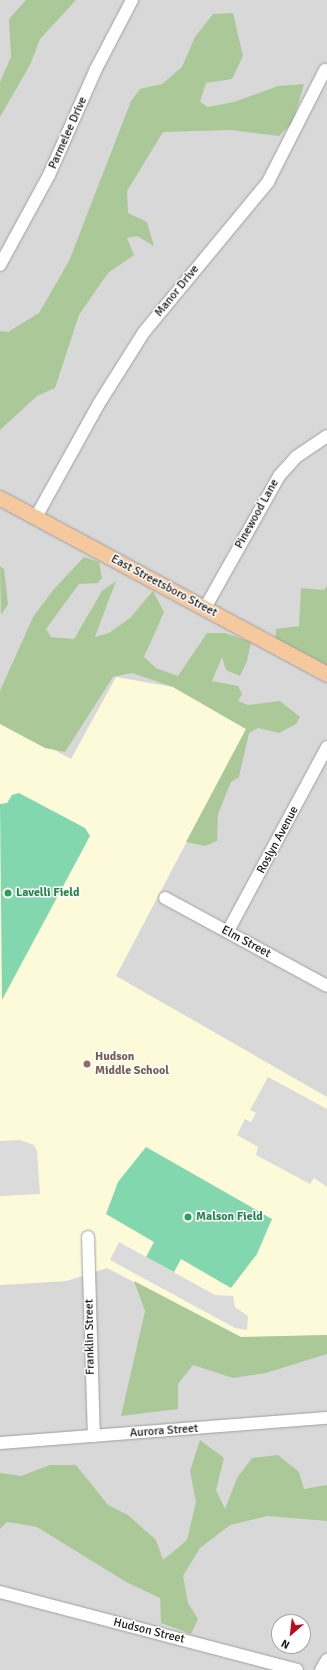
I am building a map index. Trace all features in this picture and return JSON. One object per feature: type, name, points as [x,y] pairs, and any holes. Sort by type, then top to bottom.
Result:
[{"type":"main road","name":"East Streetsboro Street","points":[[0,498],[36,516],[327,674]]},
{"type":"street","name":"Parmelee Drive","points":[[0,265],[49,176],[96,69],[132,0]]},
{"type":"street","name":"Manor Drive","points":[[36,516],[98,405],[144,332],[268,182],[325,70]]},
{"type":"street","name":"Pinewood Lane","points":[[205,608],[279,476],[296,457],[327,436]]},
{"type":"street","name":"Roslyn Avenue","points":[[228,931],[327,747]]},
{"type":"street","name":"Elm Street","points":[[165,898],[327,986]]},
{"type":"street","name":"Franklin Street","points":[[88,1237],[94,1436]]},
{"type":"street","name":"Aurora Street","points":[[0,1443],[327,1418]]},
{"type":"street","name":"Hudson Street","points":[[0,1592],[297,1670]]},
{"type":"street","points":[[321,1670],[327,1660]]},
{"type":"shaded area","points":[[0,0],[327,0],[327,1097],[116,976],[246,729],[71,759],[0,721]]},
{"type":"shaded area","points":[[116,677],[173,687],[246,729],[116,976],[327,1097],[327,1335],[241,1337],[107,1268],[66,1281],[0,1285],[0,721],[71,759]]},
{"type":"shaded area","points":[[268,1077],[327,1109],[327,1187],[314,1178],[310,1184],[256,1155],[258,1147],[237,1135],[245,1119],[251,1122],[256,1113],[250,1110]]},
{"type":"shaded area","points":[[20,1140],[34,1145],[37,1151],[40,1194],[0,1196],[0,1141]]},
{"type":"shaded area","points":[[119,1242],[215,1295],[233,1296],[235,1307],[248,1316],[247,1330],[235,1328],[110,1260]]},
{"type":"shaded area","points":[[107,1268],[241,1337],[327,1335],[327,1660],[321,1670],[0,1670],[0,1285],[66,1281]]},
{"type":"green space","points":[[26,0],[76,0],[40,39],[30,65],[0,117],[0,82],[11,57],[9,19]]},
{"type":"green space","points":[[233,13],[243,56],[232,79],[206,83],[200,102],[208,107],[234,102],[278,86],[304,84],[293,122],[279,136],[231,130],[163,132],[127,191],[128,213],[147,222],[154,246],[137,236],[127,238],[134,255],[108,273],[79,315],[55,388],[37,396],[0,430],[0,331],[8,332],[39,313],[69,261],[131,101],[140,89],[162,84],[182,67],[195,37],[213,14]]},
{"type":"green space","points":[[84,557],[99,562],[102,578],[98,583],[79,584],[46,629],[51,637],[74,639],[102,591],[116,581],[95,637],[109,633],[130,618],[153,591],[164,612],[144,657],[156,668],[178,676],[207,633],[225,633],[251,642],[247,661],[240,676],[226,670],[222,657],[212,681],[238,686],[242,694],[238,701],[248,705],[280,701],[300,717],[296,724],[279,733],[258,728],[249,733],[239,777],[231,782],[218,814],[217,841],[205,846],[186,842],[246,729],[173,687],[132,673],[113,677],[65,752],[45,748],[0,724],[0,691],[33,617],[54,589]]},
{"type":"green space","points":[[0,566],[4,569],[8,604],[1,615]]},
{"type":"green space","points":[[327,586],[327,667],[275,642],[276,629],[299,626],[301,588],[324,590]]},
{"type":"green space","points":[[19,793],[85,828],[90,836],[2,1000],[0,804],[7,803],[12,795]]},
{"type":"green space","name":"Malson Field","points":[[146,1147],[272,1219],[257,1254],[231,1288],[181,1259],[174,1272],[146,1257],[154,1242],[106,1214],[118,1182]]},
{"type":"green space","points":[[134,1281],[241,1337],[327,1335],[327,1354],[266,1373],[233,1378],[193,1365],[178,1384],[178,1409],[121,1416],[145,1311]]},
{"type":"green space","points":[[200,1440],[224,1458],[216,1490],[225,1509],[237,1478],[252,1458],[278,1455],[299,1472],[304,1489],[327,1485],[327,1521],[268,1516],[230,1525],[200,1548],[183,1576],[188,1603],[198,1619],[191,1634],[161,1623],[160,1598],[126,1582],[37,1527],[7,1522],[0,1529],[0,1473],[21,1476],[50,1465],[76,1465],[108,1505],[128,1515],[156,1540],[163,1560],[187,1540],[196,1502],[190,1471]]},
{"type":"place","name":"Lavelli Field","points":[[8,893]]},
{"type":"place","name":"Hudson Middle School","points":[[87,1064]]},
{"type":"place","name":"Malson Field","points":[[188,1217]]}]
